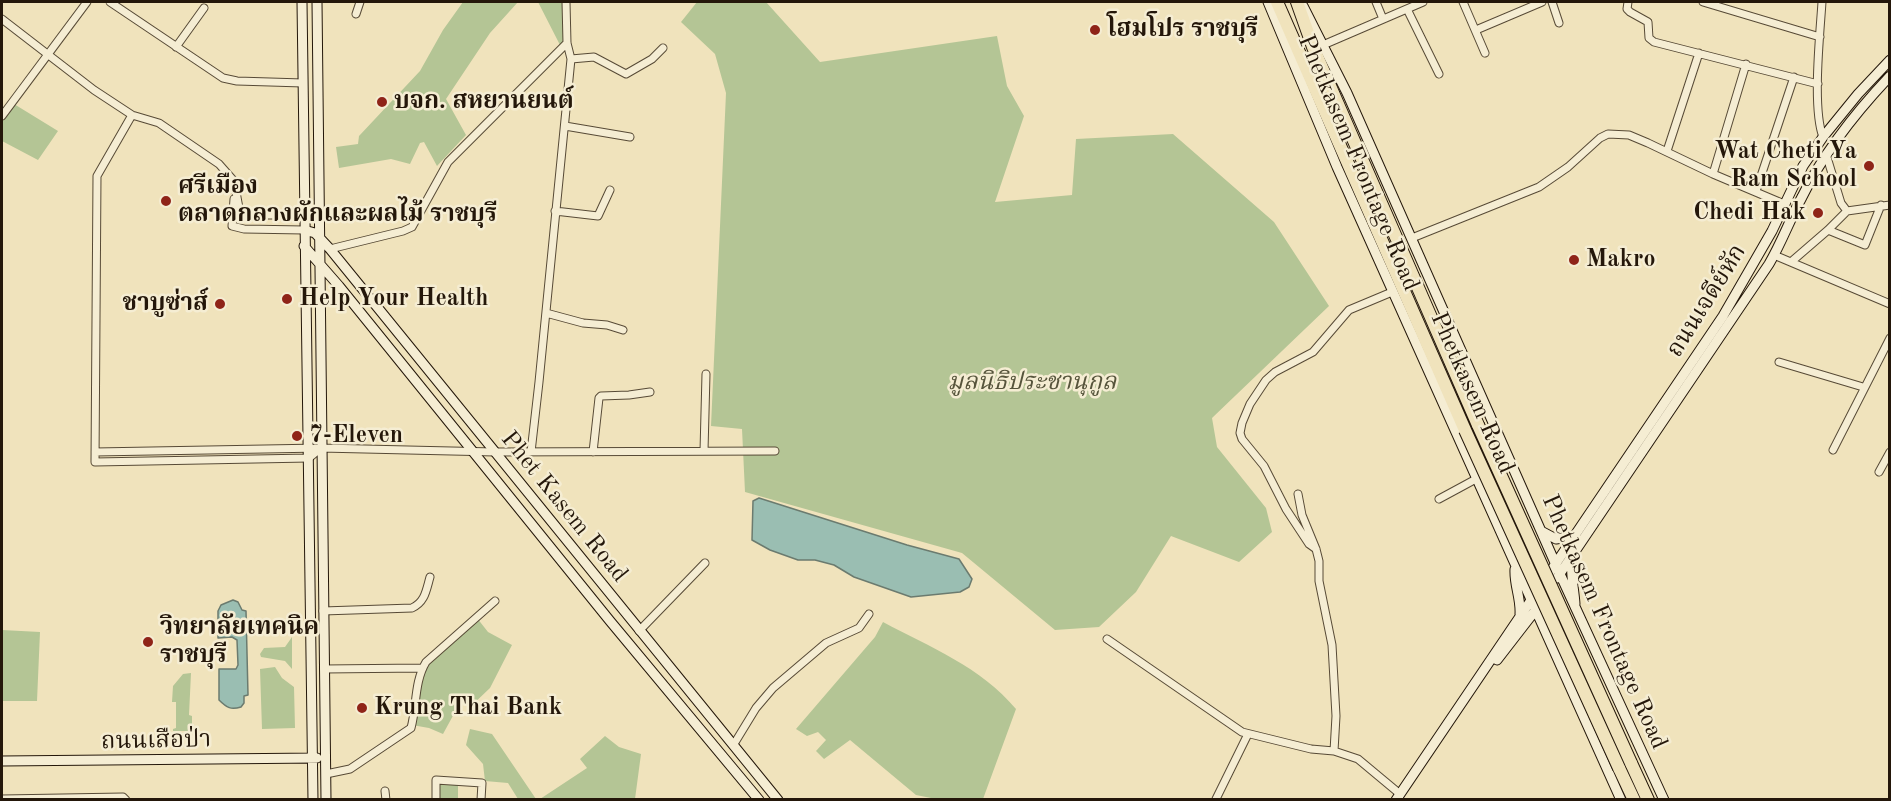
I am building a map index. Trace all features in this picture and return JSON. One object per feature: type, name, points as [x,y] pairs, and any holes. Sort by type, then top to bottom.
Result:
[{"type":"highway","name":"Phetkasem Road","points":[[1277,2],[1465,430],[1634,800]]},
{"type":"highway","name":"Phetkasem Road","points":[[1299,2],[1318,58],[1478,425],[1648,800]]},
{"type":"main road","points":[[302,2],[313,800]]},
{"type":"main road","points":[[317,2],[326,800]]},
{"type":"main road","name":"Phetkasem Frontage Road","points":[[1268,2],[1392,292],[1621,800]]},
{"type":"main road","name":"Phetkasem Frontage Road","points":[[1299,2],[1347,93],[1493,418],[1575,609],[1664,800]]},
{"type":"main road","name":"ถนนเจดีย์หัก","points":[[1468,695],[1724,316],[1768,240],[1803,166],[1858,94],[1890,60]]},
{"type":"main road","name":"ถนนเจดีย์หัก","points":[[1468,695],[1536,610],[1732,321],[1774,255],[1826,154],[1860,109],[1890,76]]},
{"type":"main road","name":"Phet Kasem Road","points":[[304,230],[312,230],[330,249],[778,800]]},
{"type":"main road","name":"Phet Kasem Road","points":[[304,246],[473,450],[610,621],[759,799]]},
{"type":"main road","points":[[1541,531],[1556,539],[1575,536]]},
{"type":"main road","points":[[1572,556],[1571,578],[1575,609]]},
{"type":"main road","points":[[1515,566],[1514,579],[1521,603],[1520,617]]},
{"type":"main road","points":[[1521,629],[1535,628],[1547,637]]},
{"type":"main road","points":[[1398,797],[1468,695]]},
{"type":"main road","name":"ถนนเสือป่า","points":[[2,761],[324,758]]},
{"type":"main road","points":[[759,799],[769,789]]},
{"type":"street","points":[[2,116],[87,2]]},
{"type":"street","points":[[110,2],[208,70],[229,80],[303,83]]},
{"type":"street","points":[[356,14],[360,2]]},
{"type":"street","points":[[531,452],[571,59],[567,42],[566,2]]},
{"type":"street","points":[[1376,2],[1383,19]]},
{"type":"street","points":[[1323,45],[1423,2]]},
{"type":"street","points":[[1462,2],[1485,53]]},
{"type":"street","points":[[1476,30],[1542,2]]},
{"type":"street","points":[[1552,2],[1559,23]]},
{"type":"street","points":[[1628,2],[1627,9],[1648,22],[1650,40],[1818,84]]},
{"type":"street","points":[[1703,2],[1820,37]]},
{"type":"street","points":[[1822,2],[1818,84],[1820,128],[1823,137]]},
{"type":"street","points":[[176,47],[204,8]]},
{"type":"street","points":[[1407,9],[1439,74]]},
{"type":"street","points":[[2,19],[94,90],[132,115],[159,123],[205,153],[234,181],[239,208],[242,212],[248,215],[304,214]]},
{"type":"street","points":[[330,249],[403,231],[412,226],[448,162],[567,42]]},
{"type":"street","points":[[571,59],[594,57],[626,74],[651,59],[663,48]]},
{"type":"street","points":[[1666,151],[1699,53]]},
{"type":"street","points":[[1713,174],[1746,64]]},
{"type":"street","points":[[1756,191],[1794,77]]},
{"type":"street","points":[[132,115],[97,176],[95,462],[174,461],[309,453],[321,448],[495,452],[775,451]]},
{"type":"street","points":[[565,126],[630,137]]},
{"type":"street","points":[[1412,238],[1539,188],[1608,134],[1629,135],[1785,204]]},
{"type":"street","points":[[1826,154],[1841,202],[1847,212]]},
{"type":"street","points":[[555,211],[598,216],[610,190]]},
{"type":"street","points":[[236,194],[232,226],[244,229],[304,230]]},
{"type":"street","points":[[1791,262],[1847,212],[1885,205]]},
{"type":"street","points":[[1828,230],[1865,245],[1885,205]]},
{"type":"street","points":[[1774,255],[1890,304]]},
{"type":"street","points":[[1316,549],[1309,544],[1297,527],[1264,466],[1242,438],[1240,433],[1242,423],[1250,404],[1266,380],[1275,372],[1312,352],[1349,310],[1392,292]]},
{"type":"street","points":[[546,313],[623,330]]},
{"type":"street","points":[[1833,450],[1853,413],[1863,387],[1890,338]]},
{"type":"street","points":[[1779,362],[1863,387]]},
{"type":"street","points":[[704,452],[706,374]]},
{"type":"street","points":[[593,452],[599,398],[650,392]]},
{"type":"street","points":[[174,451],[174,461]]},
{"type":"street","points":[[95,452],[309,453]]},
{"type":"street","points":[[1879,472],[1890,452]]},
{"type":"street","points":[[1439,499],[1476,479]]},
{"type":"street","points":[[1298,494],[1302,515],[1319,561],[1319,581],[1332,645],[1336,716],[1334,751]]},
{"type":"street","points":[[639,631],[705,563]]},
{"type":"street","points":[[324,611],[412,608],[423,600],[430,577]]},
{"type":"street","points":[[326,774],[350,769],[411,728],[422,668],[495,601]]},
{"type":"street","points":[[734,744],[756,708],[773,688],[826,643],[859,628],[869,614]]},
{"type":"street","points":[[1107,639],[1242,732],[1311,749],[1334,751],[1358,759],[1398,797]]},
{"type":"street","points":[[324,669],[422,668]]},
{"type":"street","points":[[1216,799],[1248,734]]},
{"type":"street","points":[[436,800],[436,780],[482,783],[481,800]]},
{"type":"street","points":[[386,791],[386,800]]},
{"type":"street","points":[[2,799],[87,797],[126,800]]},
{"type":"green space","points":[[463,2],[518,2],[490,33],[446,99],[466,135],[437,166],[424,142],[420,143],[410,164],[391,159],[339,168],[336,147],[358,144],[359,136],[420,71],[443,30]]},
{"type":"green space","points":[[538,2],[564,2],[565,40],[560,45]]},
{"type":"green space","name":"มูลนิธิประชานุกูล","points":[[697,2],[766,2],[820,62],[997,36],[1007,86],[1024,116],[995,202],[1072,195],[1076,139],[1173,134],[1274,222],[1329,306],[1212,418],[1217,447],[1266,508],[1272,532],[1239,562],[1171,536],[1136,592],[1099,627],[1055,630],[962,553],[745,492],[742,429],[711,426],[726,93],[715,54],[681,22]]},
{"type":"green space","points":[[14,104],[58,131],[38,160],[2,141],[2,120]]},
{"type":"green space","points":[[477,618],[488,632],[512,645],[490,688],[469,708],[461,701],[443,734],[429,728],[412,725],[422,668]]},
{"type":"green space","points":[[883,622],[937,649],[971,670],[1002,694],[1016,709],[983,799],[936,799],[916,795],[850,740],[824,759],[816,751],[826,740],[818,732],[807,736],[796,729],[875,637]]},
{"type":"green space","points":[[2,630],[40,632],[37,701],[2,701]]},
{"type":"green space","points":[[292,637],[292,669],[285,661],[261,657],[260,654],[264,648],[285,647]]},
{"type":"green space","points":[[275,667],[282,678],[294,687],[295,728],[262,729],[260,669]]},
{"type":"green space","points":[[191,673],[189,715],[192,716],[192,731],[173,731],[176,728],[176,702],[172,702],[173,686],[183,674]]},
{"type":"green space","points":[[470,729],[492,734],[536,799],[518,799],[508,783],[485,781],[483,764],[466,745]]},
{"type":"green space","points":[[605,736],[619,747],[641,754],[635,799],[540,799],[587,768],[580,759]]},
{"type":"green space","points":[[439,782],[458,783],[458,799],[439,799]]},
{"type":"water","points":[[759,498],[959,559],[972,579],[969,587],[960,592],[911,597],[854,577],[834,565],[815,560],[798,560],[770,550],[752,540],[753,501]]},
{"type":"water","points":[[233,600],[238,602],[242,610],[246,611],[248,695],[244,696],[244,703],[241,707],[232,708],[219,700],[219,669],[236,669],[238,665],[237,640],[232,637],[218,638],[218,611],[221,605]]},
{"type":"place","name":"โฮมโปร ราชบุรี","points":[[1095,30]]},
{"type":"place","name":"บจก. สหยานยนต์","points":[[382,102]]},
{"type":"place","name":"Wat Cheti Ya Ram School","points":[[1869,166]]},
{"type":"place","name":"ศรีเมือง ตลาดกลางผักและผลไม้ ราชบุรี","points":[[166,201]]},
{"type":"place","name":"Chedi Hak","points":[[1818,213]]},
{"type":"place","name":"Makro","points":[[1574,260]]},
{"type":"place","name":"Help Your Health","points":[[287,299]]},
{"type":"place","name":"ชาบูซ่าส์","points":[[220,304]]},
{"type":"place","name":"7-Eleven","points":[[297,436]]},
{"type":"place","name":"วิทยาลัยเทคนิค ราชบุรี","points":[[148,642]]},
{"type":"place","name":"Krung Thai Bank","points":[[362,708]]}]
